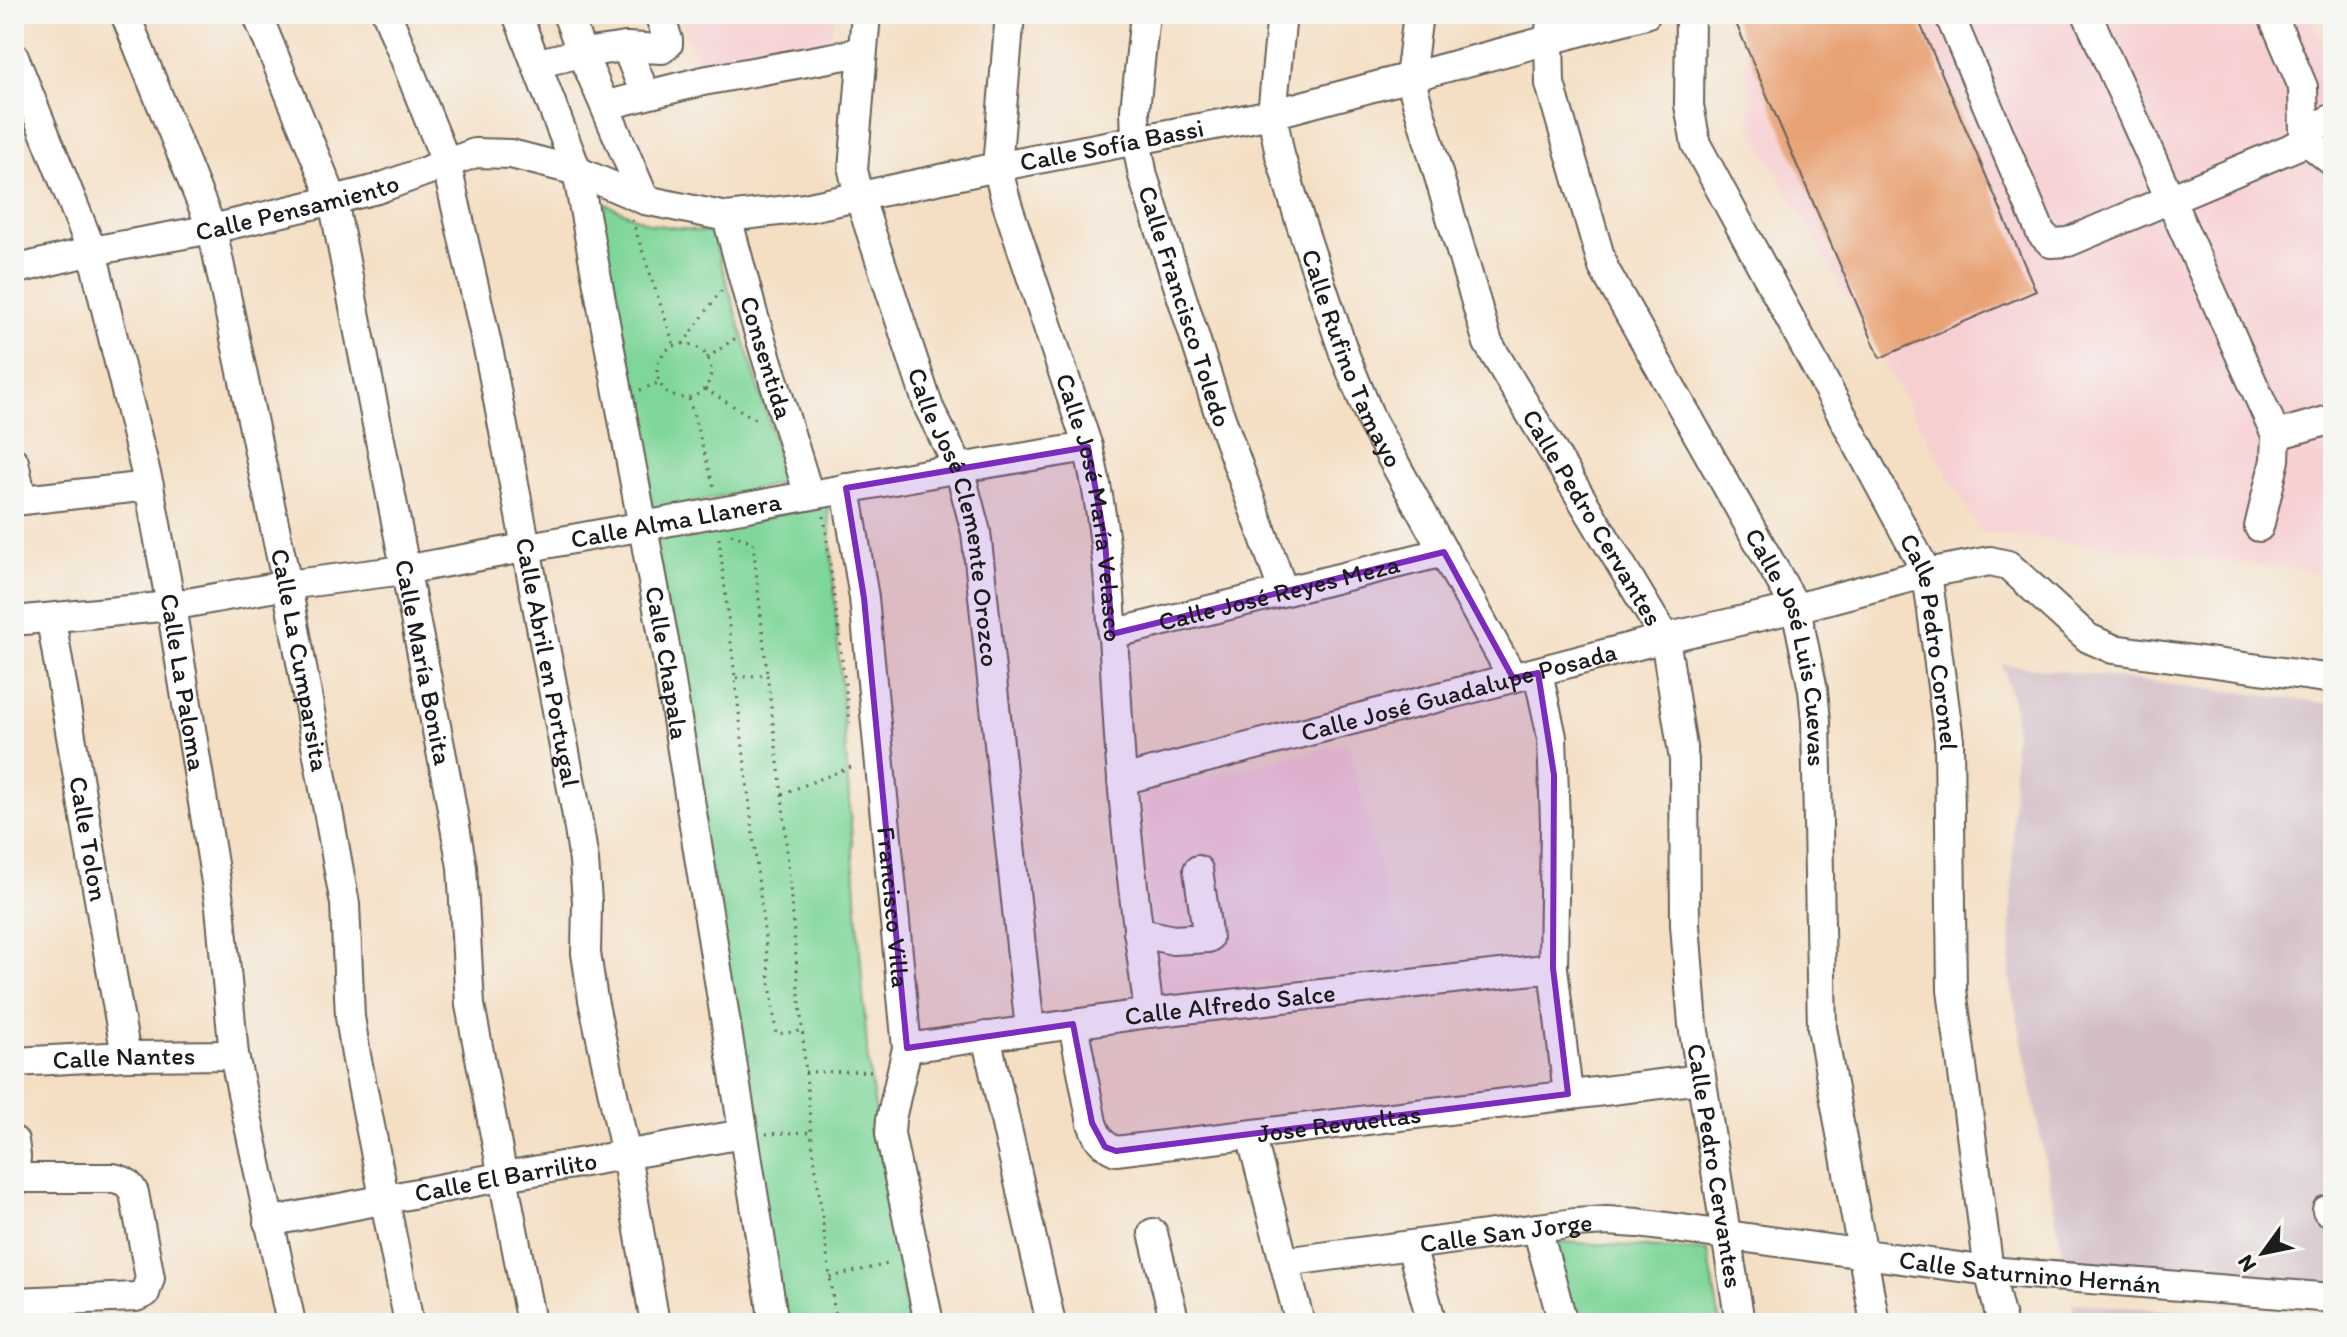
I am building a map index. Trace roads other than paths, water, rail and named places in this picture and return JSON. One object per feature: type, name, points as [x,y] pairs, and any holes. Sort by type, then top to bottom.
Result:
[{"type":"street","name":"Calle La Cumparsita","points":[[125,14],[212,229],[287,585],[345,904],[350,1017],[409,1323]]},
{"type":"street","name":"Calle María Bonita","points":[[257,14],[333,200],[459,852],[470,1005],[531,1323]]},
{"type":"street","name":"Calle Abril en Portugal","points":[[387,14],[446,162],[490,358],[584,861],[586,953],[593,1000],[626,1155],[655,1323]]},
{"type":"street","name":"Calle Chapala","points":[[517,14],[577,171],[755,1134],[774,1323]]},
{"type":"street","points":[[567,14],[607,105],[643,212]]},
{"type":"street","points":[[538,63],[626,47],[666,48],[668,40],[659,14]]},
{"type":"street","name":"Calle José Clemente Orozco","points":[[866,14],[853,170],[929,408],[959,468],[976,532],[1030,1029]]},
{"type":"street","name":"Calle José María Velasco","points":[[1010,14],[997,167],[1088,447],[1097,488],[1105,541],[1122,780],[1149,1013]]},
{"type":"street","name":"Calle Francisco Toledo","points":[[1145,14],[1135,110],[1136,139],[1143,176],[1254,516],[1283,590]]},
{"type":"street","name":"Calle Rufino Tamayo","points":[[1282,14],[1272,114],[1280,155],[1357,389],[1444,552],[1525,676],[1552,737],[1555,823],[1553,968],[1568,1094]]},
{"type":"street","name":"Calle Pedro Cervantes","points":[[1418,14],[1410,78],[1488,343],[1665,638],[1684,760],[1688,978],[1740,1323]]},
{"type":"street","name":"Calle Sofía Bassi","points":[[577,171],[643,212],[727,217],[805,208],[1272,114],[1410,78],[1551,26],[1646,14]]},
{"type":"street","name":"Calle Pedro Coronel","points":[[1690,14],[1689,105],[1696,144],[1927,573],[1949,740],[1952,990],[1989,1271],[2002,1323]]},
{"type":"street","points":[[1949,14],[2045,240],[2059,244],[2318,144],[2333,118]]},
{"type":"street","points":[[2087,14],[2276,435],[2275,460],[2259,527]]},
{"type":"street","points":[[2272,14],[2303,87],[2318,144]]},
{"type":"street","name":"Calle José Luis Cuevas","points":[[1551,26],[1550,84],[1603,267],[1796,608],[1813,690],[1816,721],[1820,1017],[1875,1323]]},
{"type":"street","points":[[626,47],[645,94]]},
{"type":"street","points":[[607,105],[703,81],[862,52]]},
{"type":"street","name":"Calle La Paloma","points":[[14,57],[92,251],[149,486],[220,907],[234,1055],[291,1323]]},
{"type":"street","name":"Calle Pensamiento","points":[[14,270],[92,251],[212,229],[377,189],[475,153],[511,154],[577,171]]},
{"type":"street","name":"Consentida","points":[[727,217],[753,314],[816,505]]},
{"type":"street","points":[[2276,435],[2333,419]]},
{"type":"street","name":"Calle Alma Llanera","points":[[14,621],[51,620],[171,606],[287,585],[404,570],[644,526],[816,505],[846,488],[1088,447]]},
{"type":"street","points":[[14,462],[18,500],[149,486]]},
{"type":"street","name":"Francisco Villa","points":[[846,488],[864,598],[907,1048],[890,1134],[929,1323]]},
{"type":"street","name":"Calle José Reyes Meza","points":[[1112,634],[1444,552]]},
{"type":"street","name":"Calle José Guadalupe Posada","points":[[1122,780],[1665,638],[1796,608],[1927,573],[1990,561],[2008,565],[2088,638],[2100,645],[2333,679]]},
{"type":"street","name":"Calle Tolon","points":[[51,620],[126,1056]]},
{"type":"street","points":[[1138,932],[1173,940],[1208,938],[1198,870]]},
{"type":"street","name":"Calle Alfredo Salce","points":[[907,1048],[1149,1013],[1553,968]]},
{"type":"street","name":"Jose Revueltas","points":[[1073,1024],[1097,1138],[1105,1147],[1116,1151],[1701,1079]]},
{"type":"street","points":[[986,1036],[1051,1323]]},
{"type":"street","name":"Calle Nantes","points":[[14,1062],[126,1056],[234,1055]]},
{"type":"street","name":"Calle El Barrilito","points":[[268,1222],[505,1176],[755,1134]]},
{"type":"street","points":[[1251,1135],[1300,1323]]},
{"type":"street","points":[[14,1141],[15,1181],[113,1178],[130,1185],[150,1278],[145,1293],[136,1297],[14,1302]]},
{"type":"street","name":"Calle San Jorge","points":[[1284,1262],[1607,1221],[1727,1236]]},
{"type":"street","points":[[1537,1228],[1563,1323]]},
{"type":"street","points":[[1153,1233],[1175,1323]]},
{"type":"street","name":"Calle Saturnino Hernán","points":[[1727,1236],[1989,1271],[2333,1298]]},
{"type":"street","points":[[1411,1246],[1432,1323]]}]
